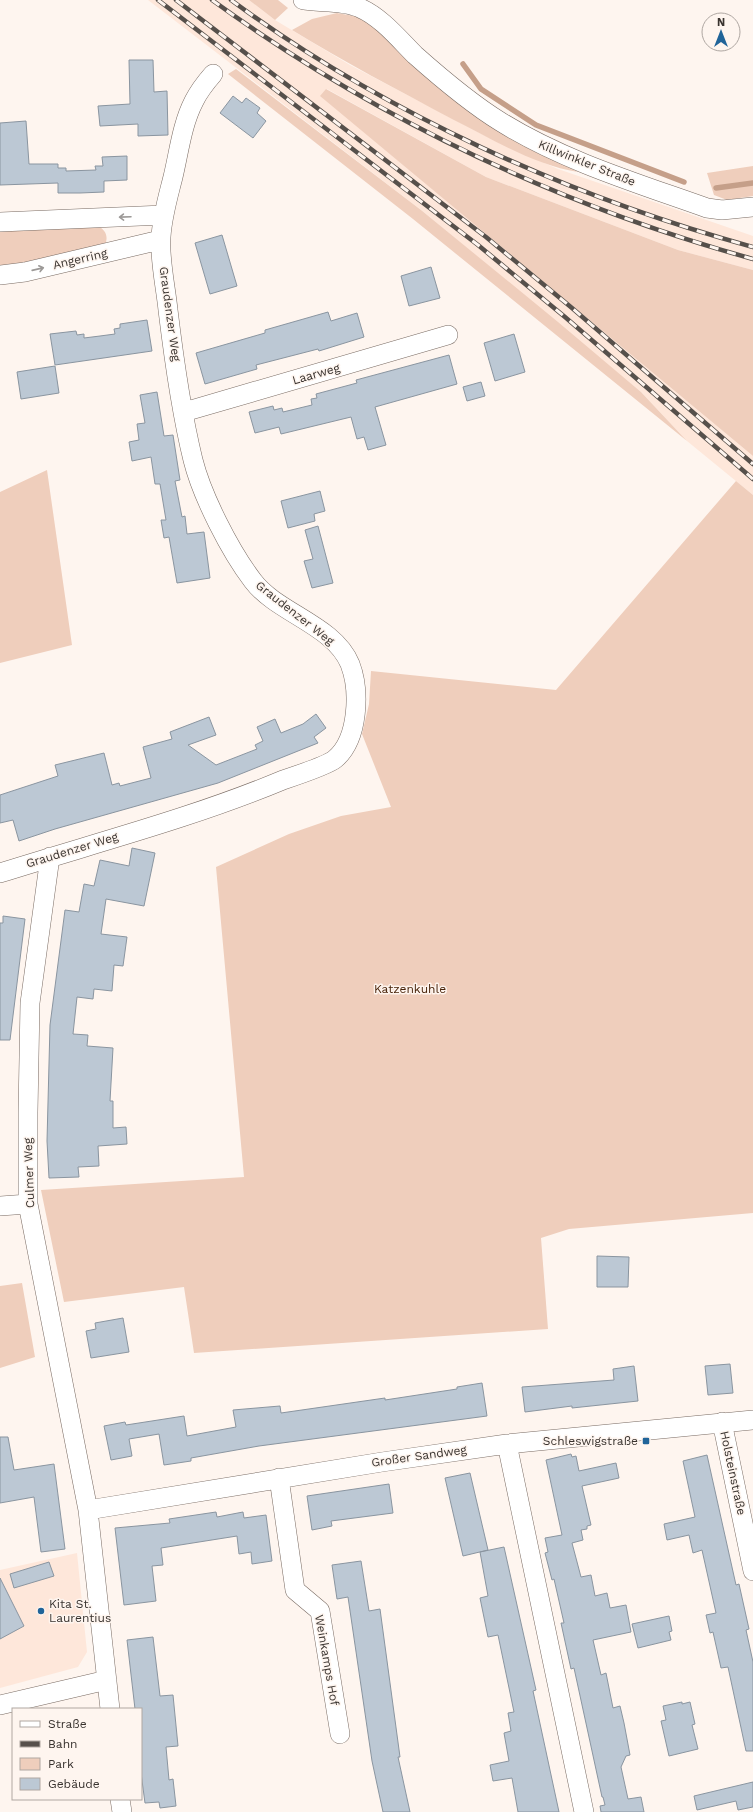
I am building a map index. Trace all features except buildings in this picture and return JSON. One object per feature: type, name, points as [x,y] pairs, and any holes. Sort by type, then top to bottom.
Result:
[{"type":"street","name":"Killwinkler Straße","points":[[303,0],[344,4],[360,8],[377,19],[428,66],[475,105],[543,146],[585,164],[707,208],[722,210],[753,207]]},
{"type":"street","name":"Graudenzer Weg","points":[[0,873],[251,793],[335,759],[345,746],[352,730],[357,710],[356,683],[349,661],[330,638],[277,602],[254,583],[231,546],[213,511],[194,462],[184,412],[171,329],[160,240],[164,215],[186,122],[193,102],[213,74]]},
{"type":"street","points":[[0,222],[164,215]]},
{"type":"street","name":"Angerring","points":[[0,275],[25,272],[160,240]]},
{"type":"street","name":"Laarweg","points":[[184,412],[448,335]]},
{"type":"street","name":"Culmer Weg","points":[[50,857],[30,1003],[28,1204],[88,1510],[110,1708]]},
{"type":"street","points":[[0,1206],[28,1204]]},
{"type":"street","name":"Großer Sandweg","points":[[88,1510],[279,1478],[506,1444],[753,1420]]},
{"type":"street","name":"Holsteinstraße","points":[[722,1422],[753,1571]]},
{"type":"street","points":[[506,1444],[584,1812]]},
{"type":"street","name":"Weinkamps Hof","points":[[279,1478],[295,1590],[320,1610],[340,1734]]},
{"type":"street","points":[[0,1705],[106,1680]]},
{"type":"street","points":[[120,1800],[122,1812]]},
{"type":"shaded area","points":[[148,0],[249,0],[275,20],[350,65],[499,143],[558,169],[753,236],[753,270],[678,250],[486,177],[327,89],[321,96],[753,456],[753,495],[687,441],[641,392],[421,210]]},
{"type":"shaded area","name":"Kita St. Laurentius","points":[[77,1553],[87,1652],[78,1667],[0,1688],[0,1570]]},
{"type":"green space","points":[[249,0],[278,0],[288,8],[275,20]]},
{"type":"green space","points":[[337,13],[365,18],[458,102],[493,128],[578,172],[545,164],[498,143],[371,76],[292,30],[312,19]]},
{"type":"green space","points":[[236,69],[421,210],[558,322],[641,392],[687,441],[413,219],[228,74]]},
{"type":"green space","points":[[326,89],[486,177],[678,250],[753,270],[753,456],[320,96]]},
{"type":"green space","points":[[753,166],[753,196],[727,200],[714,195],[707,173]]},
{"type":"green space","points":[[97,225],[106,233],[107,238],[105,245],[0,269],[0,227]]},
{"type":"green space","points":[[47,470],[72,645],[0,663],[0,492]]},
{"type":"green space","name":"Katzenkuhle","points":[[736,481],[753,495],[753,1213],[569,1229],[541,1238],[548,1329],[194,1353],[184,1287],[64,1302],[41,1190],[244,1177],[216,867],[289,834],[341,816],[391,807],[362,734],[369,704],[371,671],[556,690]]},
{"type":"green space","points":[[22,1283],[35,1357],[0,1368],[0,1286]]},
{"type":"waterway","points":[[463,64],[481,89],[536,125],[684,182]]},
{"type":"waterway","points":[[716,188],[753,183]]},
{"type":"railway","points":[[158,0],[478,245],[565,317],[753,479]]},
{"type":"railway","points":[[176,0],[486,237],[572,308],[753,464]]},
{"type":"railway","points":[[212,0],[274,43],[338,83],[404,120],[471,154],[610,212],[681,237],[753,259]]},
{"type":"railway","points":[[231,0],[290,41],[351,79],[415,115],[481,147],[548,177],[616,203],[684,227],[753,247]]},
{"type":"place","name":"Schleswigstraße","points":[[646,1441]]},
{"type":"place","name":"Kita St. Laurentius","points":[[41,1611]]}]
